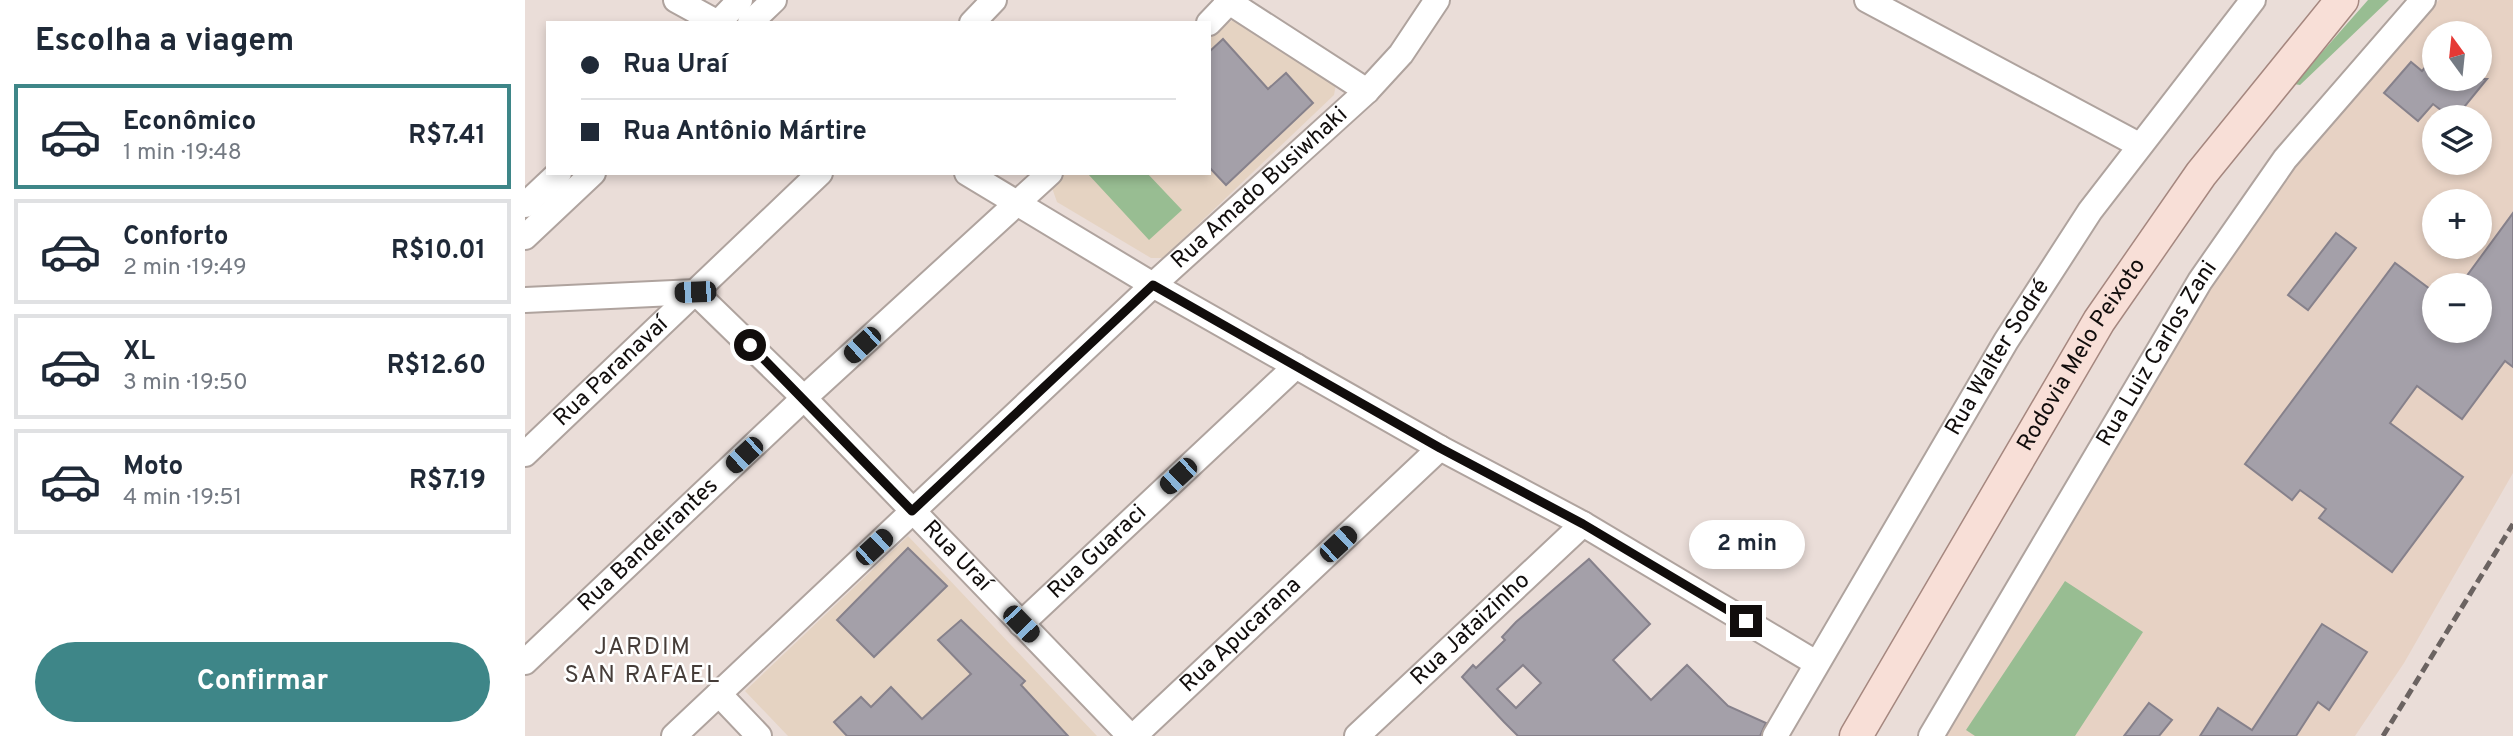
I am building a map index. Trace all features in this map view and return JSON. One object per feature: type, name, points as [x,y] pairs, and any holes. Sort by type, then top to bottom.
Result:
[{"type":"main road","name":"Rodovia Melo Peixoto","points":[[1856,736],[2099,321],[2201,174],[2342,0]]},
{"type":"street","points":[[676,0],[714,21]]},
{"type":"street","points":[[720,21],[740,0]]},
{"type":"street","points":[[752,21],[774,0]]},
{"type":"street","points":[[974,21],[994,0]]},
{"type":"street","name":"Rua Amado Busiwhaki","points":[[674,736],[1153,285],[1367,91],[1401,54],[1437,0]]},
{"type":"street","points":[[1867,0],[2139,145]]},
{"type":"street","name":"Rua Walter Sodré","points":[[1775,736],[2006,341],[2090,211],[2253,0]]},
{"type":"street","name":"Rua Luiz Carlos Zani","points":[[1931,736],[2115,420],[2224,247],[2285,159],[2423,0]]},
{"type":"street","points":[[1211,21],[1229,1],[1367,91]]},
{"type":"street","points":[[525,205],[557,175]]},
{"type":"street","points":[[525,237],[591,175]]},
{"type":"street","name":"Rua Paranavaí","points":[[525,454],[818,175]]},
{"type":"street","points":[[970,175],[1153,285],[1440,448],[1583,524],[1816,663]]},
{"type":"street","name":"Rua Bandeirantes","points":[[525,662],[804,398],[1048,175]]},
{"type":"street","points":[[525,300],[695,292]]},
{"type":"street","name":"Rua Uraí","points":[[695,292],[804,398],[1132,736]]},
{"type":"street","name":"Rua Guaraci","points":[[1021,624],[1296,366]]},
{"type":"street","name":"Rua Apucarana","points":[[1132,736],[1440,448]]},
{"type":"street","name":"Rua Jataizinho","points":[[1357,736],[1583,524]]},
{"type":"street","points":[[719,694],[759,736]]},
{"type":"shaded area","points":[[2439,0],[2513,0],[2513,473],[2404,663],[2355,736],[1946,736],[2252,220],[2289,170]]},
{"type":"shaded area","points":[[1233,20],[1337,79],[1334,95],[1163,258],[1151,258],[1057,202],[1051,185],[1062,175],[1211,175],[1211,34]]},
{"type":"shaded area","points":[[908,536],[1097,736],[788,736],[745,691]]},
{"type":"green space","points":[[2368,0],[2389,0],[2300,85],[2294,84]]},
{"type":"green space","points":[[1089,175],[1149,175],[1182,210],[1149,240]]},
{"type":"green space","points":[[2065,581],[2143,632],[2075,736],[1975,736],[1966,730]]},
{"type":"building","points":[[1223,39],[1268,89],[1286,73],[1313,103],[1226,185],[1211,169],[1211,50]]},
{"type":"building","points":[[2411,62],[2422,71],[2422,91],[2477,91],[2466,105],[2422,105],[2422,116],[2418,121],[2384,93]]},
{"type":"building","points":[[2513,213],[2513,367],[2505,361],[2462,419],[2417,386],[2390,423],[2463,477],[2392,572],[2319,518],[2326,509],[2300,490],[2292,500],[2245,464],[2395,263],[2422,283],[2422,343],[2492,343],[2492,273],[2469,273],[2479,259],[2492,259],[2492,242]]},
{"type":"building","points":[[2336,233],[2356,248],[2308,310],[2288,295]]},
{"type":"building","points":[[908,548],[947,586],[874,657],[837,620]]},
{"type":"building","points":[[1589,559],[1650,624],[1613,660],[1651,700],[1687,665],[1728,706],[1766,723],[1760,736],[1518,736],[1462,677],[1473,665],[1476,668],[1505,640],[1502,637]],"holes":[[[1523,665],[1541,683],[1516,708],[1497,689]]]},
{"type":"building","points":[[961,620],[1025,681],[1021,685],[1068,736],[847,736],[834,722],[861,697],[871,707],[891,687],[922,719],[971,674],[938,640]]},
{"type":"building","points":[[2322,624],[2367,652],[2329,710],[2318,702],[2296,736],[2200,736],[2218,708],[2252,730]]},
{"type":"building","points":[[2149,703],[2172,720],[2159,736],[2124,736]]},
{"type":"railway","points":[[2383,736],[2513,524]]},
{"type":"district","name":"JARDIM SAN RAFAEL","points":[[643,662]]},
{"type":"route","points":[[750,345],[912,511],[1153,285],[1440,448],[1583,524],[1746,621]]}]
